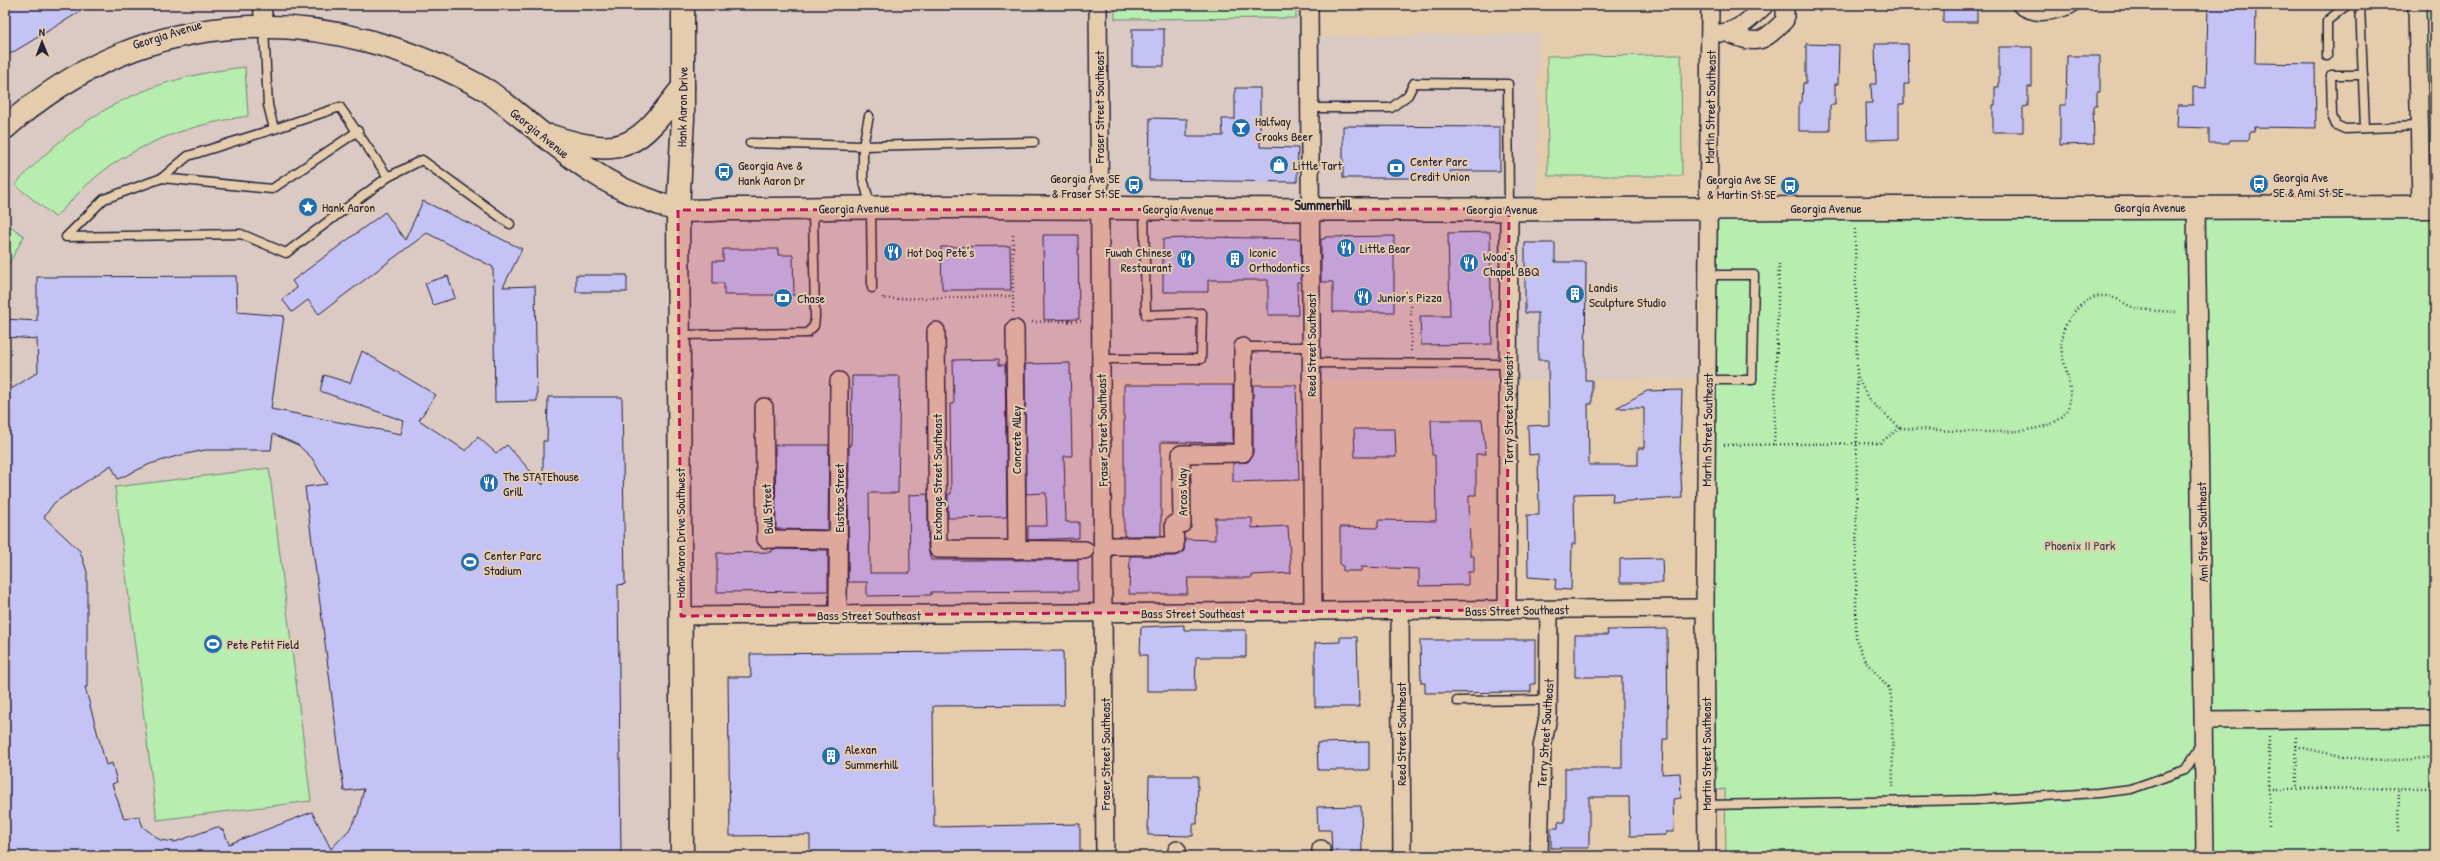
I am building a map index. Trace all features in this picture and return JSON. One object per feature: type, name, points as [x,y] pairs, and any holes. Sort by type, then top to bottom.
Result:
[{"type":"main road","name":"Hank Aaron Drive","points":[[678,210],[683,87],[683,5]]},
{"type":"main road","name":"Georgia Avenue","points":[[5,128],[53,87],[89,64],[124,47],[196,24],[263,10],[330,18],[371,29],[420,48],[459,70],[492,94],[583,168],[613,186],[635,196],[678,210],[813,208],[1509,210],[2428,207]]},
{"type":"main road","points":[[535,130],[579,145],[605,147],[630,143],[651,128],[683,87]]},
{"type":"main road","name":"Hank Aaron Drive Southwest","points":[[678,210],[682,856]]},
{"type":"street","name":"Fraser Street Southeast","points":[[1098,5],[1105,856]]},
{"type":"street","name":"Reed Street Southeast","points":[[1309,5],[1313,612]]},
{"type":"street","name":"Martin Street Southeast","points":[[1707,856],[1705,608],[1708,209],[1718,33],[1710,5]]},
{"type":"street","points":[[1718,33],[1743,25],[1765,5]]},
{"type":"street","points":[[1718,33],[1747,41],[1760,40],[1770,34],[1784,20],[1785,5]]},
{"type":"street","points":[[2021,5],[2029,11],[2053,11],[2070,5]]},
{"type":"street","points":[[2417,5],[2419,126],[2428,207]]},
{"type":"street","name":"Ami Street Southeast","points":[[2196,207],[2205,856]]},
{"type":"street","name":"Terry Street Southeast","points":[[1507,610],[1509,210]]},
{"type":"street","name":"Concrete Alley","points":[[1017,550],[1019,322]]},
{"type":"street","name":"Exchange Street Southeast","points":[[936,330],[938,549],[1085,550]]},
{"type":"street","name":"Arcos Way","points":[[1103,548],[1174,546],[1174,524],[1182,524],[1181,454],[1243,453],[1243,348]]},
{"type":"street","name":"Eustace Street","points":[[838,615],[839,381]]},
{"type":"street","name":"Bull Street","points":[[764,407],[766,540],[839,540]]},
{"type":"street","name":"Bass Street Southeast","points":[[681,616],[1400,612],[1705,608]]},
{"type":"street","name":"Terry Street Southeast","points":[[1539,856],[1542,747],[1548,717],[1550,610]]},
{"type":"street","name":"Reed Street Southeast","points":[[1400,612],[1402,856]]},
{"type":"street","points":[[2204,720],[2435,718]]},
{"type":"lane","points":[[2327,56],[2327,21],[2347,5]]},
{"type":"lane","points":[[2360,5],[2365,128]]},
{"type":"lane","points":[[263,10],[268,105],[274,129]]},
{"type":"lane","points":[[2363,75],[2331,75],[2332,116],[2336,125],[2345,128],[2419,126]]},
{"type":"lane","points":[[1310,108],[1391,108],[1408,95],[1414,83],[1508,84],[1509,210]]},
{"type":"lane","points":[[388,177],[358,131],[340,107],[188,156],[162,178],[104,198],[66,237],[240,234],[286,252],[388,177],[422,160],[510,224]]},
{"type":"lane","points":[[869,116],[863,146],[863,179],[870,208],[872,288]]},
{"type":"lane","points":[[162,178],[272,189],[358,131]]},
{"type":"lane","points":[[750,143],[863,146],[1034,142]]},
{"type":"lane","points":[[679,335],[807,333],[814,326],[815,317],[813,208]]},
{"type":"lane","points":[[1101,359],[1201,359],[1202,313],[1146,315],[1144,208]]},
{"type":"lane","points":[[1707,380],[1752,380],[1754,274],[1708,275]]},
{"type":"lane","points":[[1243,348],[1412,363],[1508,364]]},
{"type":"lane","points":[[1085,550],[1103,548]]},
{"type":"lane","points":[[1457,701],[1548,700]]},
{"type":"lane","points":[[1707,805],[1960,800],[2098,794],[2131,789],[2185,770],[2204,740]]},
{"type":"path","points":[[1855,229],[1857,376],[1856,639],[1865,661],[1889,688],[1892,700],[1894,788]]},
{"type":"path","points":[[1013,232],[1013,296],[1019,322],[1083,321]]},
{"type":"path","points":[[1774,445],[1779,264]]},
{"type":"path","points":[[883,292],[883,299],[1013,296]]},
{"type":"path","points":[[1410,294],[1412,363]]},
{"type":"path","points":[[1857,376],[1869,400],[1900,428],[2021,432],[2042,428],[2059,419],[2068,406],[2070,389],[2061,345],[2066,321],[2082,303],[2103,295],[2118,298],[2133,308],[2177,312]]},
{"type":"path","points":[[1722,445],[1880,444],[1900,428]]},
{"type":"path","points":[[2269,730],[2269,827]]},
{"type":"path","points":[[2296,731],[2297,788]]},
{"type":"path","points":[[2296,746],[2356,759],[2389,760],[2435,756]]},
{"type":"path","points":[[2269,788],[2435,788]]},
{"type":"path","points":[[2398,788],[2398,831]]},
{"type":"highlighted area","points":[[1509,209],[1507,610],[681,616],[678,210]]},
{"type":"shaded area","points":[[5,5],[1309,5],[1309,37],[1538,33],[1538,209],[1709,209],[1703,378],[1438,381],[1102,379],[1104,613],[681,616],[682,856],[5,856]]},
{"type":"green space","points":[[1115,5],[1296,5],[1296,18],[1115,19]]},
{"type":"green space","name":"Phoenix II Park","points":[[2411,5],[2435,5],[2435,856],[1726,856],[1725,789],[1709,791],[1706,212],[2417,217]]},
{"type":"green space","points":[[1681,55],[1682,176],[1548,176],[1547,56]]},
{"type":"green space","points":[[245,67],[248,116],[228,119],[188,129],[149,144],[131,153],[97,176],[55,217],[15,185],[40,159],[65,137],[91,118],[118,103],[146,90],[177,80],[209,72]]},
{"type":"green space","points":[[10,226],[24,236],[5,271],[5,236]]},
{"type":"green space","name":"Pete Petit Field","points":[[269,468],[311,801],[157,820],[115,487]]},
{"type":"building","points":[[5,5],[91,5],[5,57]]},
{"type":"building","points":[[1943,5],[1977,5],[1977,22],[1943,22]]},
{"type":"building","points":[[2208,5],[2256,5],[2255,63],[2315,64],[2316,128],[2255,127],[2254,132],[2250,132],[2249,140],[2230,140],[2229,143],[2209,143],[2209,128],[2177,127],[2178,105],[2193,105],[2193,87],[2206,88]]},
{"type":"building","points":[[1132,29],[1164,29],[1164,66],[1132,66]]},
{"type":"building","points":[[1806,44],[1839,45],[1838,84],[1835,84],[1835,105],[1830,105],[1830,131],[1799,131],[1799,102],[1802,102],[1803,83],[1806,83]]},
{"type":"building","points":[[1875,44],[1908,44],[1909,84],[1904,84],[1904,104],[1899,104],[1899,139],[1867,140],[1866,103],[1872,103],[1871,84],[1876,84]]},
{"type":"building","points":[[1999,47],[2032,47],[2032,87],[2028,87],[2028,106],[2023,107],[2023,132],[1993,132],[1995,87],[1999,87]]},
{"type":"building","points":[[2067,56],[2100,56],[2100,92],[2097,92],[2097,106],[2093,106],[2094,144],[2060,145],[2060,105],[2066,105]]},
{"type":"building","points":[[1235,88],[1260,88],[1260,147],[1298,148],[1297,182],[1149,180],[1150,118],[1187,119],[1187,136],[1223,136],[1222,119],[1235,119]]},
{"type":"building","points":[[1343,126],[1500,127],[1500,171],[1450,171],[1450,178],[1343,178]]},
{"type":"building","points":[[423,201],[522,249],[503,287],[535,286],[537,401],[495,402],[493,267],[427,233],[319,314],[308,300],[292,312],[282,299],[297,288],[292,281],[385,212],[405,240]]},
{"type":"building","name":"Wood’s Chapel BBQ","points":[[1490,232],[1492,344],[1421,345],[1420,316],[1450,316],[1448,233]]},
{"type":"building","points":[[1043,235],[1078,235],[1079,319],[1044,320]]},
{"type":"building","points":[[1394,236],[1394,312],[1333,312],[1333,282],[1321,282],[1321,239],[1325,239],[1325,237]]},
{"type":"building","points":[[1208,237],[1301,239],[1301,282],[1297,282],[1298,315],[1268,315],[1268,280],[1208,280],[1208,292],[1163,292],[1163,239]]},
{"type":"building","points":[[1525,243],[1555,243],[1555,262],[1586,262],[1585,380],[1592,380],[1592,404],[1588,404],[1589,465],[1638,465],[1638,448],[1644,448],[1644,408],[1616,408],[1647,391],[1682,390],[1680,455],[1682,498],[1612,502],[1613,493],[1574,494],[1575,544],[1572,544],[1571,590],[1555,589],[1556,579],[1528,577],[1527,515],[1539,515],[1538,454],[1529,455],[1528,426],[1549,425],[1548,360],[1538,360],[1538,313],[1525,313]]},
{"type":"building","points":[[1010,246],[1011,290],[942,290],[941,247]]},
{"type":"building","points":[[723,249],[778,249],[778,255],[793,255],[794,295],[724,295],[724,283],[713,283],[713,261],[723,261]]},
{"type":"building","points":[[576,275],[627,275],[627,292],[576,292]]},
{"type":"building","name":"Center Parc Stadium","points":[[236,276],[237,312],[284,316],[271,409],[401,434],[404,421],[320,391],[324,375],[350,383],[362,351],[436,395],[419,420],[466,451],[478,437],[496,453],[507,445],[543,485],[543,441],[547,441],[548,397],[622,397],[625,584],[618,585],[621,856],[5,856],[5,393],[38,372],[37,339],[5,337],[5,319],[37,321],[37,277]],"holes":[[[273,434],[298,445],[312,458],[327,484],[305,487],[344,791],[364,789],[358,814],[349,830],[331,849],[312,812],[229,844],[224,831],[217,827],[175,842],[160,840],[143,827],[139,816],[124,819],[112,784],[117,782],[112,763],[106,765],[85,687],[87,687],[87,572],[80,551],[44,517],[54,503],[111,465],[118,479],[150,464],[205,450],[271,450]]]},
{"type":"building","points":[[448,276],[455,298],[433,305],[425,283]]},
{"type":"building","points":[[999,359],[999,365],[1005,365],[1007,517],[948,518],[948,494],[951,494],[950,404],[954,404],[953,360]]},
{"type":"building","points":[[1070,363],[1072,456],[1064,456],[1066,522],[1079,522],[1079,538],[1028,540],[1028,526],[1047,526],[1046,493],[1026,494],[1025,364]]},
{"type":"building","points":[[852,376],[900,376],[898,493],[869,493],[870,573],[910,573],[909,495],[928,494],[928,549],[931,560],[1078,560],[1078,591],[931,592],[931,595],[867,596],[867,582],[848,582],[849,445],[851,445]]},
{"type":"building","points":[[1124,385],[1233,385],[1233,443],[1161,442],[1161,536],[1124,536]]},
{"type":"building","points":[[1253,385],[1296,385],[1299,480],[1233,482],[1233,463],[1248,462],[1253,453]]},
{"type":"building","points":[[1431,420],[1482,420],[1486,454],[1476,454],[1476,495],[1469,495],[1470,556],[1474,556],[1474,572],[1468,572],[1468,585],[1419,586],[1419,569],[1361,567],[1361,571],[1343,571],[1343,566],[1340,565],[1340,527],[1378,528],[1378,520],[1436,521],[1435,455],[1432,455]]},
{"type":"building","points":[[1354,429],[1395,429],[1396,457],[1355,457]]},
{"type":"building","points":[[775,445],[829,445],[828,530],[776,529]]},
{"type":"building","points":[[1215,518],[1252,518],[1252,528],[1288,526],[1291,573],[1252,575],[1252,578],[1188,578],[1187,594],[1129,594],[1130,556],[1175,556],[1184,551],[1185,539],[1215,540]]},
{"type":"building","points":[[772,549],[828,550],[828,591],[717,592],[717,553],[772,552]]},
{"type":"building","points":[[1662,558],[1663,583],[1620,583],[1620,559]]},
{"type":"building","points":[[1184,625],[1184,630],[1246,630],[1246,657],[1196,657],[1195,691],[1147,691],[1147,655],[1140,655],[1141,627]]},
{"type":"building","points":[[1667,629],[1668,739],[1663,739],[1662,774],[1680,773],[1681,798],[1673,799],[1674,832],[1666,832],[1666,835],[1630,836],[1629,797],[1589,797],[1589,848],[1551,848],[1551,828],[1558,828],[1558,822],[1565,822],[1565,768],[1622,768],[1622,677],[1575,677],[1575,635],[1608,635],[1607,630]]},
{"type":"building","points":[[1340,637],[1357,637],[1359,707],[1315,707],[1315,643],[1340,642]]},
{"type":"building","points":[[1420,640],[1535,640],[1535,684],[1531,684],[1531,692],[1425,693],[1425,683],[1421,683]]},
{"type":"building","name":"Alexan Summerhill","points":[[1063,651],[1064,705],[933,706],[934,827],[1080,824],[1080,856],[810,856],[810,835],[730,836],[728,677],[751,677],[750,654]]},
{"type":"building","points":[[1369,742],[1369,770],[1318,770],[1317,743]]},
{"type":"building","points":[[1149,776],[1198,776],[1197,824],[1193,824],[1193,836],[1148,835]]},
{"type":"building","points":[[1361,806],[1362,856],[1332,856],[1331,830],[1318,830],[1317,807]]},
{"type":"place","name":"Halfway Crooks Beer","points":[[1241,128]]},
{"type":"place","name":"Little Tart","points":[[1279,165]]},
{"type":"place","name":"Center Parc Credit Union","points":[[1396,168]]},
{"type":"place","name":"Georgia Ave & Hank Aaron Dr","points":[[724,172]]},
{"type":"place","name":"Georgia Ave SE & Ami St SE","points":[[2259,184]]},
{"type":"place","name":"Georgia Ave SE & Fraser St SE","points":[[1134,185]]},
{"type":"place","name":"Georgia Ave SE & Martin St SE","points":[[1790,186]]},
{"type":"place","name":"Hank Aaron","points":[[308,207]]},
{"type":"place","name":"Little Bear","points":[[1346,248]]},
{"type":"place","name":"Hot Dog Pete's","points":[[893,252]]},
{"type":"place","name":"Fuwah Chinese Restaurant","points":[[1186,259]]},
{"type":"place","name":"Iconic Orthodontics","points":[[1235,259]]},
{"type":"place","name":"Wood’s Chapel BBQ","points":[[1469,263]]},
{"type":"place","name":"Landis Sculpture Studio","points":[[1575,294]]},
{"type":"place","name":"Junior's Pizza","points":[[1363,297]]},
{"type":"place","name":"Chase","points":[[783,298]]},
{"type":"place","name":"The STATEhouse Grill","points":[[489,483]]},
{"type":"place","name":"Center Parc Stadium","points":[[470,562]]},
{"type":"place","name":"Pete Petit Field","points":[[213,644]]},
{"type":"place","name":"Alexan Summerhill","points":[[831,756]]},
{"type":"district","name":"Summerhill","points":[[1323,205]]}]
